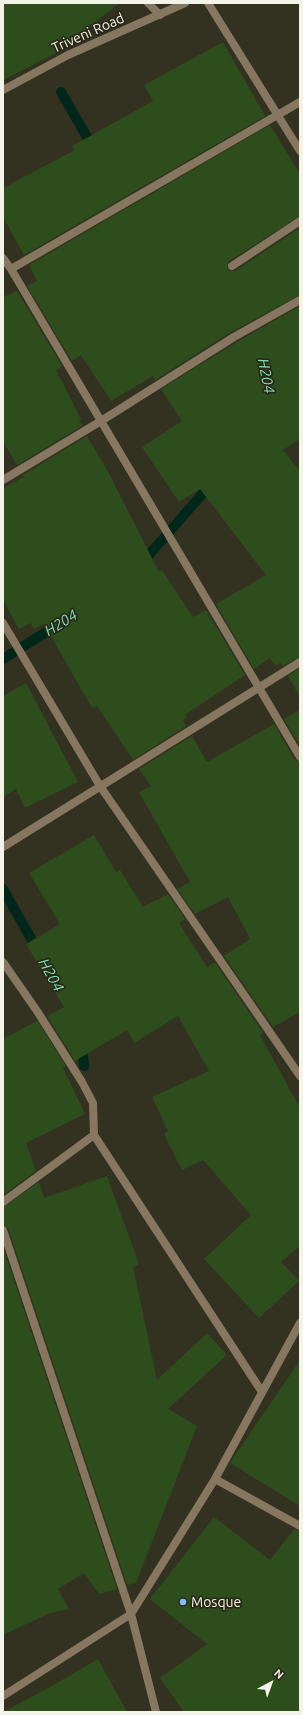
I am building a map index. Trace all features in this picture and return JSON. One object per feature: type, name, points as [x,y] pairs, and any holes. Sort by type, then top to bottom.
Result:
[{"type":"street","points":[[148,3],[160,15]]},
{"type":"street","name":"Triveni Road","points":[[3,90],[68,55],[185,3]]},
{"type":"street","points":[[208,3],[300,151]]},
{"type":"street","points":[[11,269],[300,102]]},
{"type":"street","points":[[232,266],[300,221]]},
{"type":"street","points":[[3,258],[102,421],[300,757]]},
{"type":"street","points":[[3,480],[102,421],[234,337],[300,300]]},
{"type":"street","points":[[3,623],[100,786],[300,1076]]},
{"type":"street","points":[[4,847],[300,662]]},
{"type":"street","points":[[3,962],[37,1011],[93,1103],[94,1135],[262,1392]]},
{"type":"street","points":[[3,1202],[94,1135]]},
{"type":"street","points":[[3,1230],[131,1614],[156,1712]]},
{"type":"street","points":[[3,1696],[131,1614],[215,1479],[300,1323]]},
{"type":"street","points":[[215,1479],[300,1526]]},
{"type":"building","points":[[3,3],[120,3],[59,49],[60,51],[3,80]]},
{"type":"building","points":[[223,42],[265,116],[24,255],[3,217],[3,188],[75,150],[72,146],[153,101],[144,85]]},
{"type":"building","points":[[270,125],[300,174],[300,216],[229,261],[227,267],[230,271],[235,271],[300,228],[300,295],[231,332],[155,380],[153,376],[111,401],[81,355],[72,361],[27,286],[37,281],[29,265]]},
{"type":"building","points":[[17,291],[62,366],[56,370],[81,419],[79,420],[82,426],[17,465],[3,441],[3,297]]},
{"type":"building","points":[[300,306],[300,439],[283,450],[300,471],[300,657],[283,666],[281,663],[275,666],[270,658],[254,669],[216,604],[266,575],[200,489],[179,502],[142,447],[182,421],[161,389],[237,342]]},
{"type":"building","points":[[87,436],[107,470],[159,572],[162,570],[193,617],[206,610],[245,675],[185,715],[187,717],[183,720],[186,726],[133,760],[97,706],[92,708],[44,624],[34,629],[31,623],[19,629],[3,600],[3,488],[24,477],[23,475]]},
{"type":"building","points":[[300,668],[300,697],[288,676]]},
{"type":"building","points":[[26,683],[78,782],[25,808],[16,789],[3,797],[3,696]]},
{"type":"building","points":[[300,710],[300,746],[284,719]]},
{"type":"building","points":[[274,724],[295,760],[300,762],[300,1012],[273,1027],[224,956],[250,939],[228,897],[195,914],[177,889],[190,882],[139,792],[151,786],[139,769],[192,736],[207,762]]},
{"type":"building","points":[[94,835],[116,872],[120,870],[143,907],[168,894],[185,919],[179,923],[207,967],[215,962],[263,1033],[260,1035],[300,1108],[300,1246],[281,1262],[299,1281],[259,1318],[204,1259],[251,1215],[203,1160],[182,1170],[164,1134],[168,1131],[152,1097],[209,1071],[178,1016],[134,1043],[127,1030],[75,1061],[47,1016],[64,1007],[26,944],[60,924],[29,873]]},
{"type":"building","points":[[37,1021],[66,1066],[63,1068],[85,1114],[26,1143],[36,1171],[3,1195],[3,1039]]},
{"type":"building","points":[[107,1176],[139,1264],[133,1267],[157,1380],[207,1333],[227,1355],[168,1409],[197,1426],[136,1583],[127,1585],[8,1228],[3,1225],[3,1207],[39,1182],[44,1198]]},
{"type":"building","points":[[3,1247],[117,1589],[99,1594],[84,1573],[58,1589],[69,1609],[50,1613],[3,1635]]},
{"type":"building","points":[[300,1360],[300,1506],[230,1463]]},
{"type":"building","points":[[214,1517],[270,1560],[294,1529],[300,1531],[300,1712],[184,1712],[160,1678],[207,1644],[150,1599]]},
{"type":"building","points":[[98,1659],[127,1712],[3,1712],[50,1687]]},
{"type":"waterway","name":"H204","points":[[61,92],[94,149]]},
{"type":"waterway","name":"H204","points":[[141,564],[212,483]]},
{"type":"waterway","name":"H204","points":[[3,659],[59,624]]},
{"type":"waterway","name":"H204","points":[[3,889],[38,951]]},
{"type":"waterway","name":"H204","points":[[82,1044],[84,1066]]},
{"type":"place","name":"Mosque","points":[[183,1602]]}]
